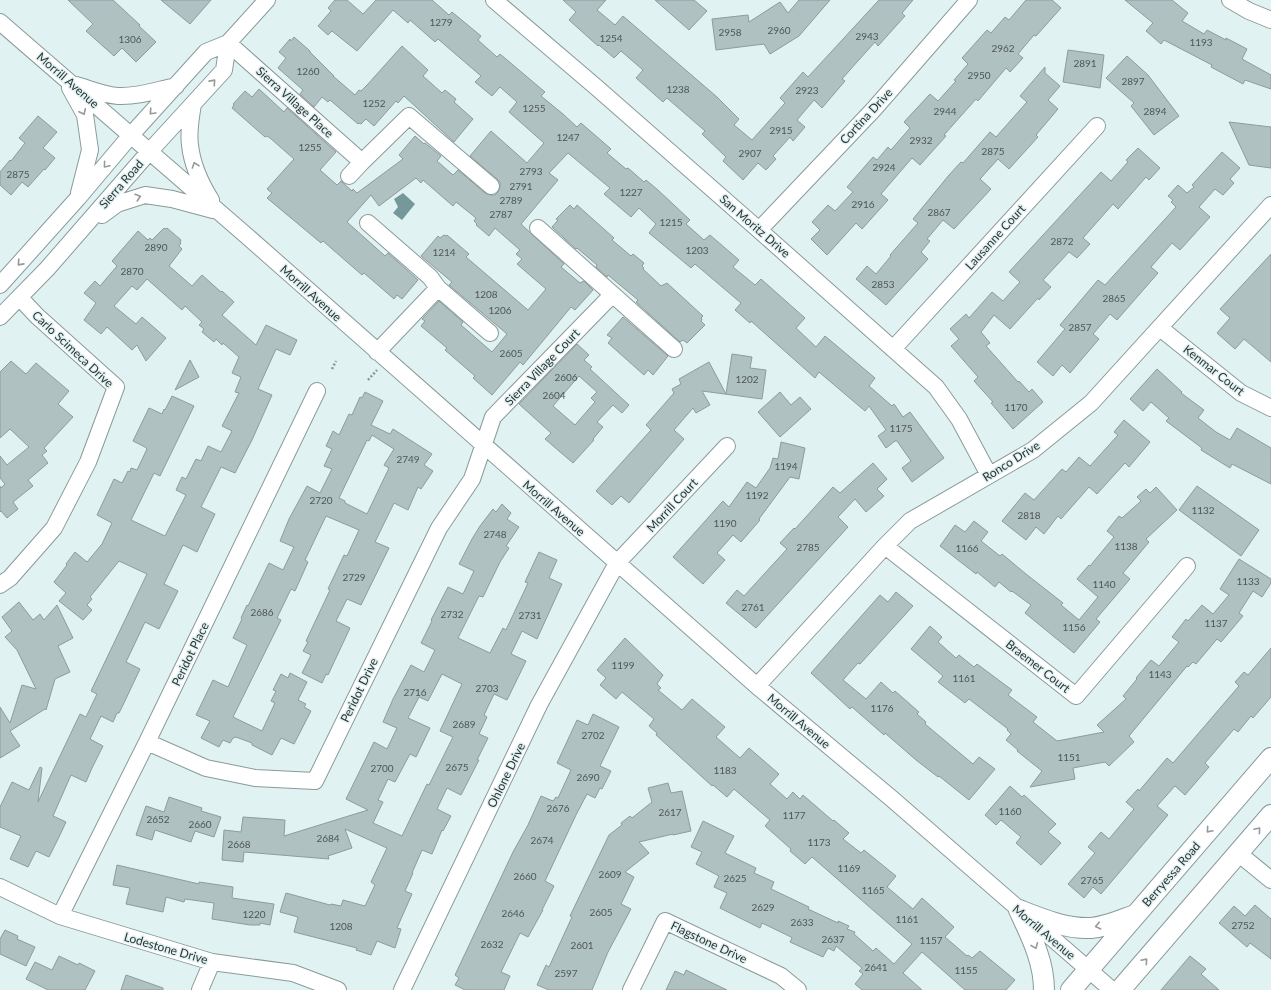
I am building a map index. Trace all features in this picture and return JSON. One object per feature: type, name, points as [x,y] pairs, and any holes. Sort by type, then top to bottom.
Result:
[{"type":"main road","name":"Berryessa Road","points":[[1071,990],[1271,758]]},
{"type":"main road","points":[[1120,990],[1271,815]]},
{"type":"main road","points":[[1019,910],[1055,923],[1075,927],[1091,928],[1135,915]]},
{"type":"main road","points":[[1019,910],[1038,954],[1042,967],[1044,990]]},
{"type":"street","name":"Sierra Road","points":[[0,285],[78,198],[131,135],[206,52],[228,43],[267,0]]},
{"type":"street","name":"Cortina Drive","points":[[760,230],[874,109],[969,0]]},
{"type":"street","points":[[1230,0],[1249,11],[1271,20]]},
{"type":"street","name":"San Moritz Drive","points":[[505,3],[936,387],[959,419],[989,475]]},
{"type":"street","name":"Morrill Avenue","points":[[0,22],[219,212],[757,686],[902,808],[1112,990]]},
{"type":"street","name":"Sierra Road","points":[[0,317],[20,298],[149,152],[224,70],[228,43]]},
{"type":"street","name":"Sierra Village Place","points":[[228,43],[362,162]]},
{"type":"street","points":[[67,81],[105,94],[118,96],[133,96],[176,86]]},
{"type":"street","points":[[67,81],[85,115],[90,150],[78,198]]},
{"type":"street","points":[[193,104],[190,126],[190,144],[193,159],[203,187],[219,212]]},
{"type":"street","points":[[349,176],[409,116],[491,186]]},
{"type":"street","name":"Lausanne Court","points":[[893,349],[1098,126]]},
{"type":"street","points":[[81,230],[117,204],[145,195],[172,198],[219,212]]},
{"type":"street","name":"Ronco Drive","points":[[757,686],[885,546],[910,521],[1033,450],[1091,403],[1271,205]]},
{"type":"street","points":[[368,223],[430,276],[438,288],[490,333]]},
{"type":"street","points":[[538,228],[674,349]]},
{"type":"street","points":[[377,352],[438,288]]},
{"type":"street","name":"Sierra Village Court","points":[[484,446],[493,417],[612,295]]},
{"type":"street","name":"Carlo Scimeca Drive","points":[[0,585],[10,578],[54,528],[88,462],[116,387],[37,316],[20,298]]},
{"type":"street","name":"Kenmar Court","points":[[1160,328],[1241,393],[1271,408]]},
{"type":"street","name":"Peridot Place","points":[[60,916],[147,742],[317,391]]},
{"type":"street","name":"Peridot Drive","points":[[147,742],[206,768],[255,778],[315,781],[439,528],[472,479],[484,446]]},
{"type":"street","name":"Morrill Court","points":[[617,563],[727,446]]},
{"type":"street","name":"Braemer Court","points":[[885,546],[1076,696],[1187,566]]},
{"type":"street","name":"Ohlone Drive","points":[[402,990],[540,706],[617,563]]},
{"type":"street","points":[[1238,853],[1271,880]]},
{"type":"street","name":"Lodestone Drive","points":[[0,887],[60,916],[212,962],[293,973],[338,990]]},
{"type":"street","name":"Flagstone Drive","points":[[631,990],[665,922],[781,976],[798,990]]},
{"type":"street","points":[[200,990],[212,962]]},
{"type":"path","points":[[332,370],[336,361]]},
{"type":"water","points":[[403,193],[415,204],[402,220],[393,213],[398,207],[394,199]]},
{"type":"building","points":[[68,0],[113,0],[156,42],[136,62],[122,48],[114,56],[86,31],[93,24]]},
{"type":"building","points":[[161,0],[211,0],[190,24]]},
{"type":"building","points":[[335,0],[347,0],[363,14],[376,0],[432,0],[449,15],[452,12],[481,36],[478,40],[497,57],[500,54],[545,92],[541,96],[577,127],[581,123],[611,149],[607,153],[626,169],[628,168],[644,182],[646,180],[658,190],[690,220],[686,224],[704,240],[710,235],[739,260],[733,267],[755,285],[761,279],[805,318],[796,328],[816,347],[825,336],[875,378],[869,386],[892,406],[894,404],[903,417],[910,412],[944,458],[912,482],[902,468],[911,461],[897,441],[886,448],[878,436],[886,430],[869,406],[865,411],[819,372],[815,378],[751,321],[750,323],[735,310],[741,303],[695,264],[691,268],[649,233],[656,224],[639,208],[631,217],[604,194],[610,188],[568,153],[549,173],[558,180],[521,224],[564,264],[561,267],[580,283],[584,281],[593,290],[575,310],[571,307],[523,365],[520,362],[492,395],[473,378],[475,376],[445,350],[447,348],[421,326],[425,321],[422,319],[439,301],[463,322],[461,325],[492,352],[507,334],[449,285],[452,282],[421,256],[438,236],[440,238],[447,235],[469,254],[466,257],[528,310],[546,289],[517,264],[522,259],[516,254],[520,250],[495,228],[489,236],[476,225],[477,224],[474,221],[476,218],[456,202],[453,206],[423,180],[421,183],[416,178],[379,206],[371,195],[347,222],[385,256],[388,253],[418,280],[402,299],[397,295],[394,299],[364,273],[362,275],[323,241],[321,243],[267,198],[272,193],[267,189],[294,159],[270,138],[267,136],[265,137],[232,108],[234,105],[233,104],[245,91],[252,97],[259,89],[284,112],[287,108],[336,152],[320,170],[337,185],[341,181],[352,191],[353,189],[357,193],[403,159],[399,155],[415,136],[441,156],[437,161],[453,175],[458,170],[485,193],[490,195],[495,195],[498,192],[500,182],[470,156],[491,131],[527,163],[544,143],[509,112],[517,102],[500,87],[492,96],[475,82],[481,76],[438,39],[435,42],[410,20],[408,23],[393,10],[357,51],[332,31],[328,35],[318,26],[331,11],[328,8]]},
{"type":"building","points":[[563,0],[606,0],[597,10],[615,25],[623,16],[717,97],[739,119],[734,125],[752,140],[785,103],[780,98],[803,72],[808,77],[879,0],[913,0],[902,13],[905,16],[878,46],[875,42],[842,79],[845,81],[822,108],[814,100],[797,120],[805,127],[793,141],[790,137],[773,156],[776,159],[766,170],[758,163],[743,180],[723,161],[726,157],[702,134],[705,131],[667,98],[663,102],[636,78],[643,70],[621,51],[614,58],[569,20],[576,12]]},
{"type":"building","points":[[655,0],[694,0],[707,11],[689,30]]},
{"type":"building","points":[[799,0],[830,0],[799,36],[770,54],[764,44],[716,50],[712,19],[748,15],[749,22],[780,2],[788,13]]},
{"type":"building","points":[[1026,0],[1052,0],[1061,8],[1036,36],[1034,35],[1018,54],[1023,58],[1010,72],[1006,68],[978,101],[976,99],[920,165],[912,158],[881,194],[888,200],[862,229],[856,223],[827,255],[811,239],[820,230],[812,222],[828,205],[835,211],[853,192],[847,187],[873,157],[877,160],[888,147],[891,150],[910,128],[904,122],[930,94],[938,101],[956,81],[954,80],[968,64],[962,58],[987,30],[991,33],[1005,17],[1009,20]]},
{"type":"building","points":[[1125,0],[1172,0],[1188,13],[1182,21],[1204,34],[1207,30],[1247,49],[1242,59],[1271,75],[1271,89],[1245,80],[1243,84],[1211,67],[1212,65],[1164,40],[1161,44],[1146,31],[1153,23]]},
{"type":"building","points":[[294,37],[310,51],[333,76],[355,95],[359,90],[361,91],[368,84],[402,46],[428,70],[423,76],[442,93],[445,90],[456,99],[454,102],[473,119],[454,142],[404,96],[398,103],[396,101],[374,126],[366,119],[361,124],[358,124],[330,100],[328,102],[322,97],[314,107],[300,94],[303,90],[278,68],[286,58],[279,52],[290,39],[291,41]]},
{"type":"building","points":[[1068,50],[1104,55],[1100,88],[1063,82]]},
{"type":"building","points":[[1127,56],[1148,75],[1179,116],[1154,135],[1131,106],[1134,103],[1106,78]]},
{"type":"building","points":[[1045,67],[1045,73],[1060,86],[1048,100],[1058,109],[1036,135],[1038,137],[1009,169],[998,159],[980,179],[991,189],[954,229],[943,220],[927,239],[930,241],[921,252],[928,259],[886,305],[856,279],[867,266],[876,274],[891,256],[890,255],[918,223],[913,219],[949,175],[961,162],[963,163],[990,132],[996,137],[1027,102],[1020,96]]},
{"type":"building","points":[[38,116],[57,132],[43,148],[55,158],[28,187],[22,182],[11,195],[0,185],[0,172],[25,143],[19,138]]},
{"type":"building","points":[[1229,122],[1271,127],[1271,168],[1249,165]]},
{"type":"building","points":[[1138,148],[1160,168],[1149,180],[1146,177],[1118,209],[1113,204],[1083,238],[1090,244],[1077,258],[1069,252],[1043,280],[1051,287],[1039,300],[1038,298],[1010,329],[994,315],[981,332],[990,343],[986,346],[1018,382],[1019,381],[1029,392],[1032,389],[1043,402],[1013,429],[991,403],[993,402],[974,381],[978,377],[951,346],[959,339],[950,329],[966,314],[969,318],[992,292],[1003,301],[1020,282],[1009,272],[1101,172],[1111,181],[1128,162],[1126,160]]},
{"type":"building","points":[[1222,152],[1240,168],[1230,179],[1234,183],[1223,195],[1215,189],[1199,207],[1210,217],[1180,250],[1172,243],[1151,267],[1158,273],[1117,320],[1110,314],[1093,334],[1099,339],[1070,373],[1062,365],[1053,376],[1037,362],[1065,329],[1060,325],[1098,280],[1105,285],[1176,207],[1171,202],[1173,200],[1168,196],[1178,185],[1187,193],[1194,187],[1192,185]]},
{"type":"building","points":[[570,205],[574,209],[577,205],[614,238],[612,240],[631,256],[633,254],[644,263],[642,266],[644,268],[643,269],[661,286],[667,283],[703,316],[701,321],[705,325],[687,343],[683,340],[680,342],[636,302],[638,300],[608,275],[607,277],[596,267],[597,265],[577,248],[576,249],[552,227],[558,220],[556,219]]},
{"type":"building","points":[[164,228],[167,228],[181,240],[179,246],[182,249],[169,266],[192,286],[202,275],[221,292],[222,291],[234,302],[222,315],[256,345],[266,325],[297,340],[290,355],[276,349],[258,389],[272,395],[252,440],[235,473],[221,467],[201,507],[215,514],[197,552],[183,545],[164,584],[178,591],[159,629],[145,622],[126,662],[140,669],[123,705],[113,722],[101,716],[90,739],[103,746],[86,782],[71,775],[53,816],[66,822],[59,837],[49,857],[36,851],[28,867],[10,859],[21,836],[0,827],[0,807],[12,782],[29,790],[40,767],[42,768],[38,802],[80,714],[86,717],[97,694],[91,691],[147,574],[119,561],[90,597],[92,599],[87,605],[92,610],[83,620],[59,601],[66,593],[54,582],[75,552],[87,562],[102,544],[112,523],[97,515],[114,479],[122,483],[128,471],[130,472],[131,468],[137,470],[147,449],[133,441],[149,408],[162,414],[172,396],[194,406],[160,476],[154,473],[131,520],[165,536],[186,495],[176,490],[182,477],[186,479],[196,459],[201,461],[208,446],[221,452],[232,431],[222,426],[239,393],[235,392],[241,377],[232,373],[239,357],[223,343],[222,345],[216,339],[214,342],[202,332],[204,329],[199,325],[202,322],[185,306],[182,310],[147,279],[137,290],[132,286],[114,306],[136,324],[142,317],[166,338],[146,361],[137,345],[132,350],[107,327],[101,334],[84,320],[96,303],[84,293],[95,281],[100,286],[117,266],[112,261],[138,231],[148,240],[150,238],[152,240]]},
{"type":"building","points":[[1271,254],[1271,362],[1244,339],[1235,349],[1217,333],[1230,318],[1220,309]]},
{"type":"building","points":[[623,317],[668,356],[653,375],[648,370],[644,375],[608,343],[612,338],[607,335]]},
{"type":"building","points":[[577,344],[589,355],[584,360],[592,367],[590,369],[629,405],[622,413],[613,405],[597,422],[603,427],[593,439],[594,440],[573,463],[545,439],[551,433],[519,404]],"holes":[[[579,376],[597,392],[591,398],[595,402],[575,425],[553,406]]]},
{"type":"building","points":[[732,354],[752,357],[750,368],[766,370],[762,399],[702,391],[710,405],[696,413],[693,408],[674,430],[684,439],[629,503],[621,496],[612,505],[596,491],[651,430],[646,425],[674,393],[672,389],[681,384],[679,379],[709,362],[726,394]]},
{"type":"building","points":[[190,360],[199,377],[175,390]]},
{"type":"building","points":[[11,361],[26,374],[36,363],[69,391],[58,404],[73,417],[44,448],[47,451],[42,455],[48,463],[28,480],[33,486],[13,502],[18,509],[7,518],[1,511],[0,512],[0,486],[1,488],[5,484],[0,478],[0,456],[7,465],[29,447],[10,429],[0,438],[0,372]]},
{"type":"building","points":[[1157,369],[1182,392],[1181,393],[1204,410],[1198,418],[1216,432],[1230,440],[1237,428],[1271,448],[1271,484],[1232,464],[1230,468],[1201,450],[1202,448],[1166,421],[1169,418],[1151,402],[1143,411],[1130,399]]},
{"type":"building","points":[[365,392],[383,401],[371,425],[390,434],[393,429],[432,454],[424,465],[433,471],[421,489],[418,487],[408,510],[394,503],[375,542],[389,548],[361,605],[347,599],[336,621],[350,628],[328,675],[326,674],[322,683],[302,673],[311,655],[303,651],[308,642],[306,641],[330,590],[328,589],[344,555],[347,556],[359,530],[326,516],[305,560],[308,562],[295,591],[291,589],[277,618],[281,620],[233,717],[262,731],[275,703],[271,701],[276,691],[273,690],[281,674],[288,678],[290,673],[307,682],[298,700],[306,704],[304,707],[311,711],[294,744],[281,738],[272,755],[252,745],[252,743],[236,737],[233,738],[230,743],[223,740],[219,747],[201,738],[210,721],[196,715],[213,680],[228,687],[247,645],[233,638],[247,605],[248,606],[269,563],[283,570],[294,547],[280,541],[289,519],[307,486],[320,493],[332,469],[324,466],[332,449],[326,446],[333,431],[339,435],[349,414],[352,415],[360,397],[362,398]],"holes":[[[372,435],[394,449],[384,465],[389,468],[367,514],[345,503],[345,501],[339,498],[367,440],[369,441]]]},
{"type":"building","points":[[780,392],[791,405],[800,397],[811,409],[780,437],[758,412]]},
{"type":"building","points":[[1124,420],[1150,442],[1129,467],[1125,463],[1097,494],[1089,487],[1061,519],[1058,516],[1044,534],[1036,527],[1026,540],[1002,521],[1025,493],[1034,500],[1062,469],[1066,472],[1079,457],[1090,466],[1118,435],[1114,432]]},
{"type":"building","points":[[781,442],[805,448],[799,479],[790,477],[759,519],[760,520],[741,542],[733,535],[717,553],[725,560],[703,584],[673,557],[723,501],[729,507],[747,482],[756,488],[770,468],[773,458],[778,459]]},
{"type":"building","points":[[873,463],[887,479],[877,489],[884,496],[866,512],[855,499],[838,517],[848,527],[756,628],[726,603],[737,590],[744,596],[787,549],[780,543],[794,528],[795,529],[833,487],[840,493]]},
{"type":"building","points":[[1197,486],[1259,530],[1241,556],[1179,510]]},
{"type":"building","points":[[1156,487],[1177,510],[1146,539],[1149,542],[1123,573],[1130,579],[1096,619],[1100,622],[1074,653],[1025,613],[1031,605],[999,582],[995,587],[977,572],[976,574],[940,546],[955,525],[965,532],[974,521],[988,532],[981,541],[1000,556],[1002,554],[1063,603],[1061,605],[1079,620],[1098,597],[1077,579],[1114,537],[1107,531],[1119,516],[1122,518],[1141,501],[1137,497],[1146,489],[1150,493]]},
{"type":"building","points":[[502,504],[511,513],[507,519],[519,527],[506,546],[509,548],[500,562],[483,597],[479,596],[458,638],[490,653],[503,628],[506,630],[528,583],[525,582],[539,552],[557,560],[549,578],[562,584],[537,639],[522,631],[511,654],[526,661],[507,700],[494,694],[484,715],[487,717],[479,734],[488,738],[477,760],[479,760],[461,795],[447,788],[437,809],[451,816],[443,831],[442,830],[432,854],[422,850],[412,873],[405,891],[412,894],[397,928],[401,929],[395,948],[377,941],[371,955],[356,950],[357,948],[294,932],[298,917],[280,912],[286,893],[330,905],[341,906],[343,900],[365,906],[375,885],[371,882],[387,848],[345,829],[352,848],[328,856],[329,859],[244,852],[243,862],[222,860],[224,830],[241,832],[243,817],[285,820],[284,836],[368,810],[346,799],[374,742],[387,749],[397,728],[383,722],[393,699],[411,665],[424,672],[435,650],[421,643],[432,621],[431,620],[448,587],[463,594],[474,571],[459,564],[480,526],[493,509],[496,512]],"holes":[[[442,674],[462,684],[440,731],[453,737],[429,785],[427,784],[402,836],[373,823],[383,802],[378,800],[388,779],[395,782],[410,754],[416,757],[430,728],[408,718],[419,697],[428,701]]]},
{"type":"building","points":[[1239,559],[1271,579],[1271,583],[1262,597],[1253,591],[1239,613],[1243,616],[1221,642],[1217,639],[1196,664],[1193,662],[1188,667],[1187,666],[1129,736],[1134,742],[1109,766],[1105,762],[1073,768],[1075,779],[1030,787],[1042,771],[1006,740],[1011,734],[1007,730],[1008,729],[969,699],[965,703],[938,682],[943,676],[911,649],[930,626],[942,637],[938,642],[956,658],[959,655],[974,667],[977,664],[1012,690],[1008,695],[1037,717],[1033,722],[1057,741],[1104,732],[1097,725],[1126,699],[1123,696],[1151,660],[1159,666],[1179,642],[1172,637],[1186,619],[1188,621],[1202,605],[1213,614],[1229,595],[1220,589]]},
{"type":"building","points":[[896,592],[913,606],[860,664],[858,663],[843,680],[866,699],[881,682],[893,693],[895,691],[919,712],[917,714],[926,722],[925,724],[973,764],[979,757],[995,769],[969,800],[916,760],[885,733],[884,735],[852,707],[850,709],[811,673],[880,595],[888,602]]},
{"type":"building","points":[[19,602],[33,620],[40,614],[44,620],[57,605],[73,638],[58,646],[70,672],[55,679],[46,710],[45,709],[10,731],[20,746],[0,758],[0,707],[10,723],[22,685],[36,689],[17,650],[5,637],[12,631],[2,617]]},
{"type":"building","points":[[625,638],[663,675],[657,684],[661,688],[658,690],[682,710],[692,699],[725,727],[716,737],[740,758],[749,748],[779,774],[770,784],[787,799],[793,792],[800,799],[803,795],[833,821],[834,820],[849,833],[843,839],[861,853],[864,850],[896,876],[887,887],[913,909],[922,898],[954,927],[945,937],[967,956],[968,955],[972,958],[980,951],[1015,980],[1006,990],[965,990],[922,952],[903,973],[922,990],[862,990],[855,984],[863,974],[859,971],[862,968],[836,946],[834,951],[828,948],[823,957],[790,942],[791,937],[762,923],[760,928],[720,908],[727,893],[714,887],[719,876],[696,864],[702,852],[691,847],[703,821],[734,836],[725,853],[756,868],[754,873],[774,882],[771,889],[809,907],[808,909],[838,923],[838,921],[849,926],[847,929],[855,932],[854,934],[873,951],[876,948],[894,964],[912,944],[812,857],[805,864],[790,851],[791,849],[765,826],[770,820],[734,789],[727,797],[713,785],[712,786],[656,735],[657,733],[649,726],[654,719],[622,692],[616,699],[600,685],[606,678],[597,670]]},
{"type":"building","points":[[1271,648],[1271,697],[1253,718],[1251,716],[1238,732],[1234,729],[1205,763],[1209,767],[1185,795],[1175,786],[1157,806],[1168,815],[1101,894],[1093,887],[1084,898],[1068,884],[1095,853],[1088,847],[1101,832],[1109,839],[1134,809],[1126,802],[1138,789],[1139,791],[1167,758],[1173,763],[1239,686],[1235,682],[1244,672],[1248,675]]},
{"type":"building","points":[[593,714],[619,727],[600,766],[611,771],[602,789],[600,788],[595,798],[587,794],[576,815],[545,881],[554,886],[543,910],[528,937],[520,933],[501,972],[510,976],[504,990],[465,990],[455,985],[459,978],[455,975],[541,796],[553,801],[556,797],[558,798],[571,770],[557,763],[577,720],[588,725]]},
{"type":"building","points":[[668,783],[671,793],[682,791],[691,831],[639,842],[649,853],[625,872],[634,877],[621,904],[631,909],[608,952],[592,990],[549,990],[537,985],[546,965],[549,967],[572,917],[570,916],[609,835],[622,825],[621,823],[630,816],[632,818],[652,802],[648,788]]},
{"type":"building","points":[[1010,786],[1022,797],[1024,795],[1056,824],[1048,832],[1061,843],[1041,865],[1016,843],[1021,837],[1001,820],[996,825],[985,815]]},
{"type":"building","points":[[169,797],[202,808],[201,811],[221,817],[214,837],[195,831],[191,842],[155,830],[152,840],[136,835],[146,806],[164,812]]},
{"type":"building","points":[[117,865],[199,884],[199,882],[233,887],[232,898],[274,904],[270,925],[260,923],[260,925],[250,925],[212,919],[214,903],[185,899],[184,902],[166,897],[163,912],[126,904],[130,888],[113,885]]},
{"type":"building","points":[[1255,905],[1271,919],[1271,959],[1250,943],[1247,947],[1219,923],[1234,906],[1245,916]]},
{"type":"building","points":[[5,930],[18,936],[17,939],[35,947],[26,966],[0,954],[0,939]]},
{"type":"building","points":[[59,956],[78,965],[79,963],[95,971],[85,990],[48,990],[26,979],[35,962],[52,970]]},
{"type":"building","points":[[1190,956],[1206,969],[1201,974],[1219,990],[1161,990]]},
{"type":"building","points":[[686,970],[727,990],[666,990],[675,971],[684,975]]},
{"type":"building","points":[[126,975],[163,988],[163,990],[121,990]]}]
